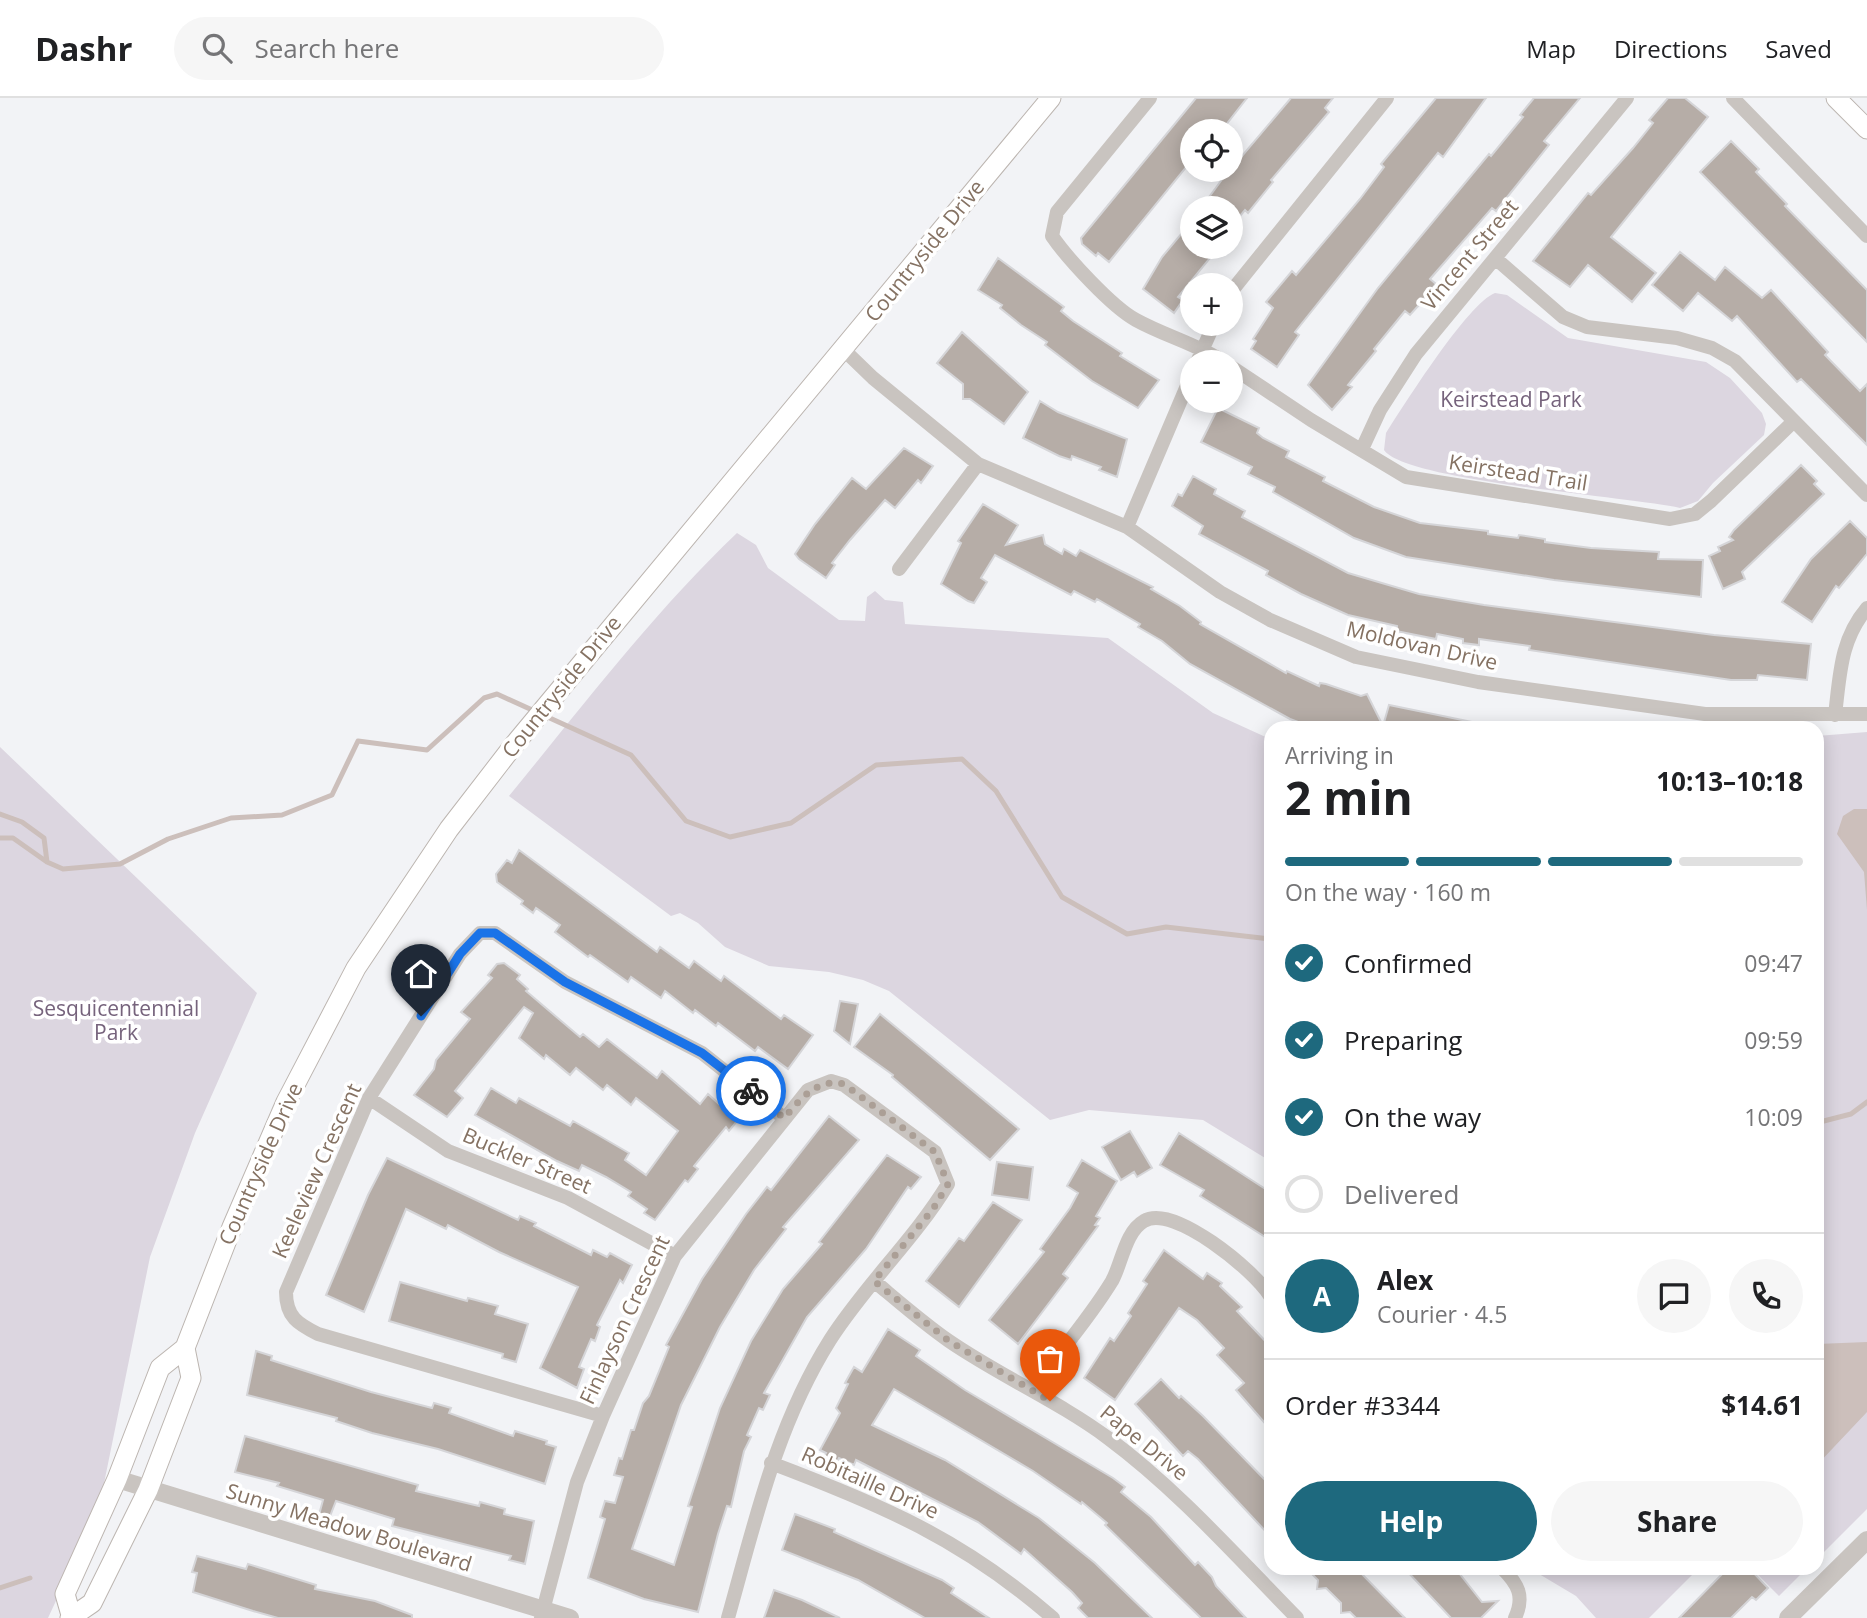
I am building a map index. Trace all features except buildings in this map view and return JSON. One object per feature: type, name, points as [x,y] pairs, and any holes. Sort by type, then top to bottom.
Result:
[{"type":"main road","name":"Countryside Drive","points":[[185,1348],[191,1377],[148,1490],[92,1603],[70,1617],[65,1594],[117,1479],[160,1368],[185,1348],[232,1227],[286,1102],[351,978],[433,853],[501,762],[1051,98]]},
{"type":"main road","points":[[1836,98],[1867,130]]},
{"type":"street","points":[[1150,98],[1057,212],[1052,236],[1068,259],[1134,319],[1206,350]]},
{"type":"street","points":[[1243,277],[1387,98]]},
{"type":"street","name":"Vincent Street","points":[[1362,449],[1380,410],[1416,354],[1627,98]]},
{"type":"street","points":[[1733,98],[1867,236]]},
{"type":"street","points":[[1495,258],[1563,317],[1587,327],[1677,338],[1712,348],[1735,361],[1867,495]]},
{"type":"street","points":[[1203,348],[1208,336]]},
{"type":"street","name":"Moldovan Drive","points":[[844,350],[873,378],[978,464],[1127,527],[1220,592],[1270,620],[1356,657],[1478,682],[1705,715],[1867,714]]},
{"type":"street","name":"Keirstead Trail","points":[[1243,375],[1311,420],[1406,477],[1670,519],[1695,514],[1794,421]]},
{"type":"street","points":[[1127,527],[1180,402]]},
{"type":"street","points":[[899,569],[978,464]]},
{"type":"street","points":[[1835,715],[1842,651],[1851,627],[1867,608]]},
{"type":"street","name":"Keeleview Crescent","points":[[603,1416],[318,1334],[293,1321],[286,1307],[286,1292],[369,1098],[460,954],[480,933],[495,933],[565,982],[702,1053],[784,1118]]},
{"type":"street","name":"Finlayson Crescent","points":[[542,1614],[578,1482],[603,1416],[675,1256],[808,1090],[831,1081],[844,1084],[935,1152],[948,1184],[933,1209],[848,1314],[818,1360],[792,1410],[771,1463],[728,1618]]},
{"type":"street","name":"Buckler Street","points":[[369,1098],[448,1152],[568,1198],[675,1256]]},
{"type":"street","points":[[1032,1389],[1111,1283],[1132,1234],[1142,1222],[1153,1217],[1175,1220],[1244,1265],[1264,1289]]},
{"type":"street","name":"Pape Drive","points":[[874,1281],[949,1341],[1032,1389],[1106,1436],[1138,1461],[1170,1489],[1297,1618]]},
{"type":"street","name":"Robitaille Drive","points":[[771,1463],[857,1495],[931,1531],[997,1572],[1053,1618]]},
{"type":"street","name":"Sunny Meadow Boulevard","points":[[117,1479],[542,1614],[570,1618]]},
{"type":"street","points":[[1788,1618],[1867,1540]]},
{"type":"street","points":[[1508,1575],[1519,1588],[1520,1607],[1515,1618]]},
{"type":"green space","name":"Keirstead Park","points":[[1495,293],[1507,295],[1568,338],[1706,362],[1730,378],[1762,413],[1766,424],[1764,435],[1713,483],[1698,501],[1680,508],[1474,479],[1432,471],[1401,461],[1384,450],[1386,433],[1453,334],[1483,301]]},
{"type":"green space","points":[[737,533],[756,545],[768,568],[839,620],[865,621],[867,597],[875,591],[885,600],[903,602],[905,624],[1108,638],[1213,713],[1264,736],[1264,1157],[1203,1120],[1089,1110],[1050,1120],[889,991],[863,980],[829,972],[769,966],[725,947],[698,923],[680,913],[671,916],[509,796],[647,628]]},
{"type":"green space","points":[[1867,732],[1867,1509],[1824,1552],[1824,735]]},
{"type":"green space","name":"Sesquicentennial Park","points":[[0,747],[257,993],[195,1133],[150,1257],[99,1508],[48,1618],[0,1618]]},
{"type":"green space","points":[[1541,1575],[1692,1575],[1649,1618],[1596,1618],[1576,1596]]},
{"type":"green space","points":[[1758,1575],[1800,1575],[1779,1596]]},
{"type":"shaded area","points":[[1854,809],[1867,809],[1867,910],[1864,872],[1837,834],[1843,816]]},
{"type":"shaded area","points":[[1867,1342],[1867,1412],[1824,1458],[1824,1344]]},
{"type":"waterway","points":[[0,838],[13,838],[47,862],[63,869],[120,864],[168,839],[231,818],[282,815],[332,795],[358,741],[427,750],[484,698],[497,694],[631,755],[686,821],[730,837],[791,823],[876,765],[962,759],[996,791],[1062,897],[1127,934],[1166,927],[1264,938]]},
{"type":"waterway","points":[[0,814],[22,822],[44,838],[47,862]]},
{"type":"waterway","points":[[1824,1121],[1851,1114],[1867,1102]]},
{"type":"waterway","points":[[0,1588],[30,1578]]},
{"type":"way so far","points":[[751,1091],[784,1118],[808,1090],[831,1081],[844,1084],[935,1152],[948,1184],[933,1209],[874,1281],[949,1341],[1050,1401]]},
{"type":"route","points":[[421,1016],[460,954],[480,933],[495,933],[565,982],[702,1053],[751,1091]]}]
